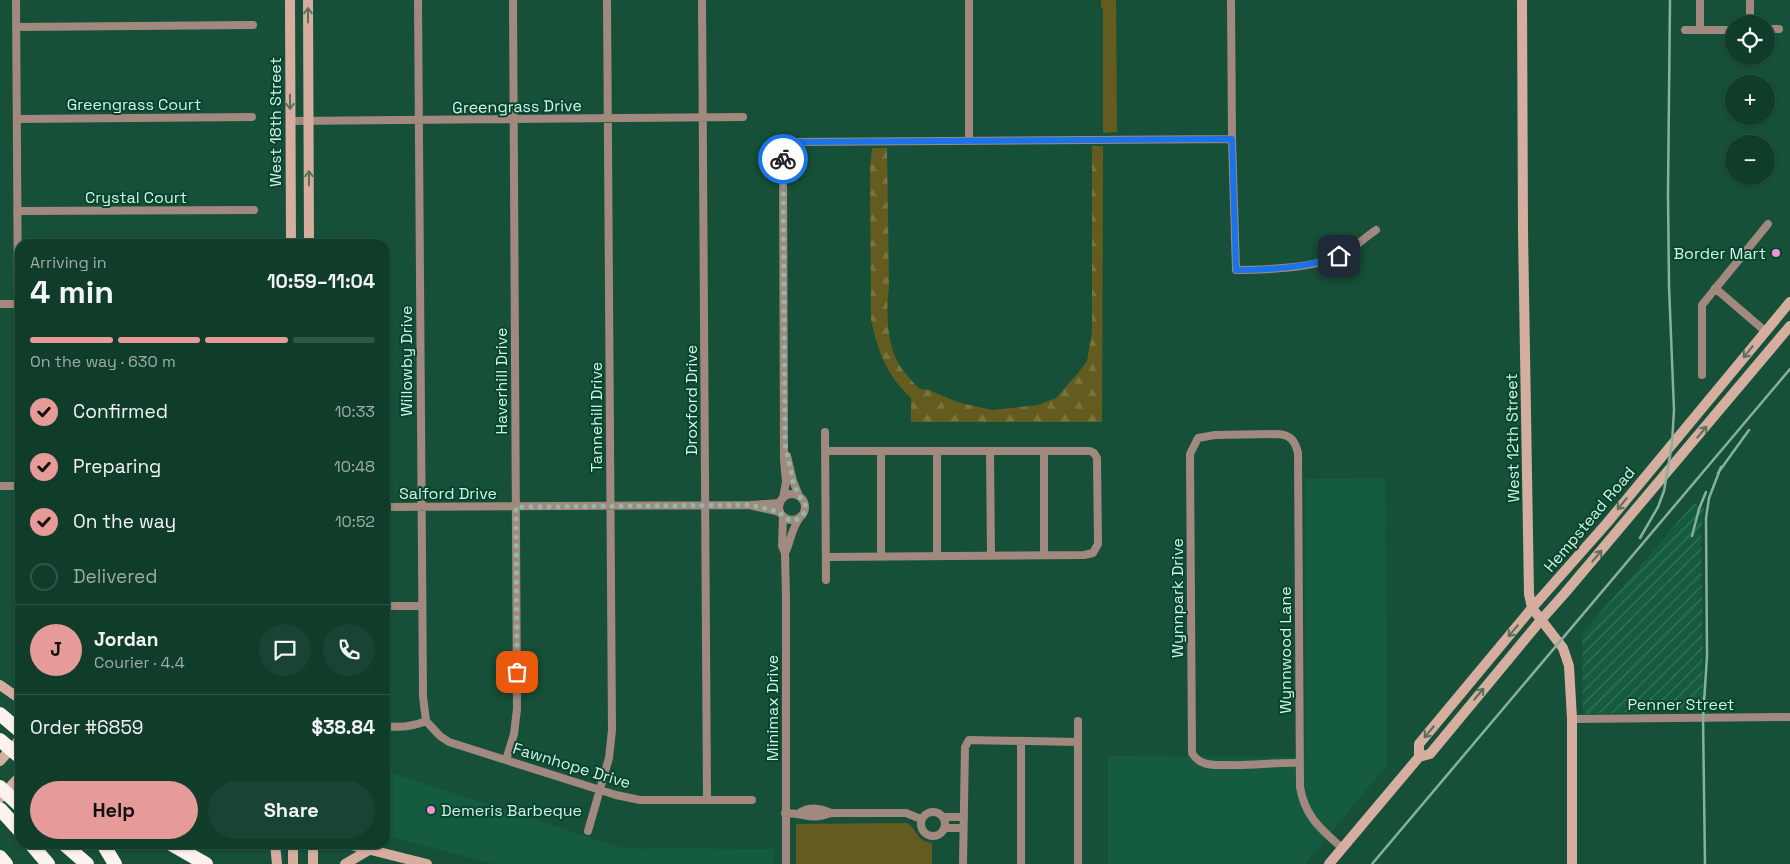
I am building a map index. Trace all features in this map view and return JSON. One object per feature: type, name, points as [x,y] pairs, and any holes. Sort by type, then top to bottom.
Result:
[{"type":"highway","points":[[4,717],[15,727]]},
{"type":"highway","points":[[0,740],[15,753]]},
{"type":"highway","points":[[0,787],[15,801]]},
{"type":"highway","points":[[0,809],[15,826]]},
{"type":"highway","points":[[35,849],[48,864]]},
{"type":"highway","points":[[70,849],[87,864]]},
{"type":"highway","points":[[105,849],[115,864]]},
{"type":"highway","points":[[180,849],[206,864]]},
{"type":"highway","points":[[0,857],[6,864]]},
{"type":"main road","name":"West 18th Street","points":[[290,0],[291,239]]},
{"type":"main road","name":"West 18th Street","points":[[308,0],[309,239]]},
{"type":"main road","name":"West 12th Street","points":[[1522,0],[1523,232],[1529,594],[1532,608],[1563,648],[1567,657],[1571,682],[1572,864]]},
{"type":"main road","points":[[291,212],[309,212]]},
{"type":"main road","name":"Hempstead Road","points":[[1419,757],[1419,744],[1790,302]]},
{"type":"main road","name":"Hempstead Road","points":[[1329,864],[1419,757],[1430,754],[1790,326]]},
{"type":"main road","points":[[1673,466],[1676,440]]},
{"type":"main road","points":[[1637,486],[1648,496]]},
{"type":"main road","points":[[0,685],[15,696]]},
{"type":"main road","points":[[0,761],[15,744]]},
{"type":"main road","points":[[0,798],[15,782]]},
{"type":"main road","points":[[276,849],[277,864]]},
{"type":"main road","points":[[293,849],[293,864]]},
{"type":"main road","points":[[313,849],[313,864]]},
{"type":"main road","points":[[365,849],[427,864]]},
{"type":"main road","points":[[345,864],[369,850]]},
{"type":"street","points":[[16,0],[18,239]]},
{"type":"street","name":"Willowby Drive","points":[[418,0],[422,606],[424,709],[426,721]]},
{"type":"street","name":"Haverhill Drive","points":[[506,760],[514,734],[517,709],[513,0]]},
{"type":"street","name":"Tannehill Drive","points":[[588,831],[609,758],[612,730],[607,0]]},
{"type":"street","name":"Droxford Drive","points":[[702,0],[707,800]]},
{"type":"street","points":[[968,0],[969,140]]},
{"type":"street","points":[[1231,0],[1232,139],[1236,270],[1262,270],[1322,262],[1339,256],[1376,230]]},
{"type":"street","points":[[1700,0],[1700,30]]},
{"type":"street","points":[[1750,0],[1750,15]]},
{"type":"street","points":[[16,27],[253,26]]},
{"type":"street","points":[[1685,30],[1725,30]]},
{"type":"street","name":"Greengrass Court","points":[[17,119],[252,117]]},
{"type":"street","name":"Greengrass Drive","points":[[290,121],[743,117]]},
{"type":"street","points":[[785,444],[793,481],[799,496],[806,506],[804,513],[799,519],[790,521],[781,514],[781,500],[786,482],[784,460],[783,155],[786,144],[796,142],[969,140],[1232,139]]},
{"type":"street","name":"Crystal Court","points":[[17,212],[254,210]]},
{"type":"street","points":[[1702,375],[1702,305],[1768,224]]},
{"type":"street","points":[[1716,288],[1765,331]]},
{"type":"street","points":[[0,304],[15,304]]},
{"type":"street","points":[[825,432],[826,580]]},
{"type":"street","name":"Wynnwood Lane","points":[[1198,438],[1214,435],[1278,434],[1294,440],[1298,453],[1300,787],[1307,810],[1317,826],[1342,848]]},
{"type":"street","name":"Wynnpark Drive","points":[[1198,438],[1190,454],[1191,747],[1195,759],[1203,763],[1222,765],[1257,765],[1278,762],[1299,763]]},
{"type":"street","points":[[826,451],[1086,450],[1094,453],[1097,464],[1098,511],[1098,544],[1093,552],[1084,555],[826,557]]},
{"type":"street","points":[[881,451],[881,556]]},
{"type":"street","points":[[937,451],[937,556]]},
{"type":"street","points":[[990,451],[992,556]]},
{"type":"street","points":[[1044,451],[1044,555]]},
{"type":"street","points":[[0,486],[15,486]]},
{"type":"street","points":[[781,500],[791,494],[799,496]]},
{"type":"street","name":"Salford Drive","points":[[390,507],[751,505],[781,500]]},
{"type":"street","name":"Salford Drive","points":[[751,505],[781,514]]},
{"type":"street","name":"Minimax Drive","points":[[781,514],[782,546],[785,553]]},
{"type":"street","name":"Minimax Drive","points":[[786,864],[785,553],[793,527],[799,519]]},
{"type":"street","points":[[390,606],[422,606]]},
{"type":"street","name":"Penner Street","points":[[1572,719],[1790,717]]},
{"type":"street","points":[[390,726],[405,727],[426,721]]},
{"type":"street","name":"Fawnhope Drive","points":[[426,721],[440,736],[449,742],[616,795],[640,800],[752,800]]},
{"type":"street","points":[[1078,721],[1078,864]]},
{"type":"street","points":[[963,864],[965,746],[969,740],[1078,742]]},
{"type":"street","points":[[1021,741],[1021,864]]},
{"type":"street","points":[[943,817],[945,821],[944,828],[939,834],[930,836],[923,832],[921,820],[926,813],[933,811],[943,817],[964,817]]},
{"type":"street","points":[[785,813],[798,813],[807,817],[820,817],[831,813],[906,813],[921,820]]},
{"type":"street","points":[[944,828],[964,828]]},
{"type":"shaded area","points":[[1385,478],[1387,765],[1305,864],[1108,864],[1108,756],[1305,757],[1305,479]]},
{"type":"shaded area","points":[[1694,503],[1704,508],[1701,531],[1704,710],[1583,714],[1582,634]]},
{"type":"shaded area","points":[[390,773],[623,848],[774,849],[774,864],[495,864],[390,837]]},
{"type":"green space","points":[[1101,0],[1116,0],[1117,132],[1103,133],[1103,8],[1101,7]]},
{"type":"green space","points":[[1092,146],[1103,146],[1102,422],[911,422],[911,398],[889,372],[876,341],[871,319],[870,168],[872,148],[887,148],[888,315],[889,335],[897,361],[920,389],[929,390],[957,402],[992,410],[1038,405],[1056,398],[1087,361],[1092,332]]},
{"type":"green space","points":[[907,823],[922,840],[932,843],[932,864],[796,864],[796,824]]},
{"type":"railway","points":[[1640,538],[1658,507],[1664,491],[1672,444],[1674,410],[1669,286],[1668,193],[1670,0]]},
{"type":"railway","points":[[1372,864],[1790,369]]},
{"type":"railway","points":[[1718,473],[1749,430]]},
{"type":"railway","points":[[1705,864],[1703,718],[1707,656],[1706,518],[1709,498],[1721,467]]},
{"type":"railway","points":[[1692,536],[1699,509],[1706,492]]},
{"type":"way so far","points":[[517,672],[516,507],[751,505],[780,512],[783,517],[790,521],[795,521],[802,517],[806,509],[805,503],[799,496],[793,481],[785,444],[783,159]]},
{"type":"place","name":"Border Mart","points":[[1776,253]]},
{"type":"place","name":"Demeris Barbeque","points":[[431,810]]},
{"type":"route","points":[[783,159],[786,144],[796,142],[1232,139],[1236,270],[1262,270],[1322,262],[1339,256]]}]
